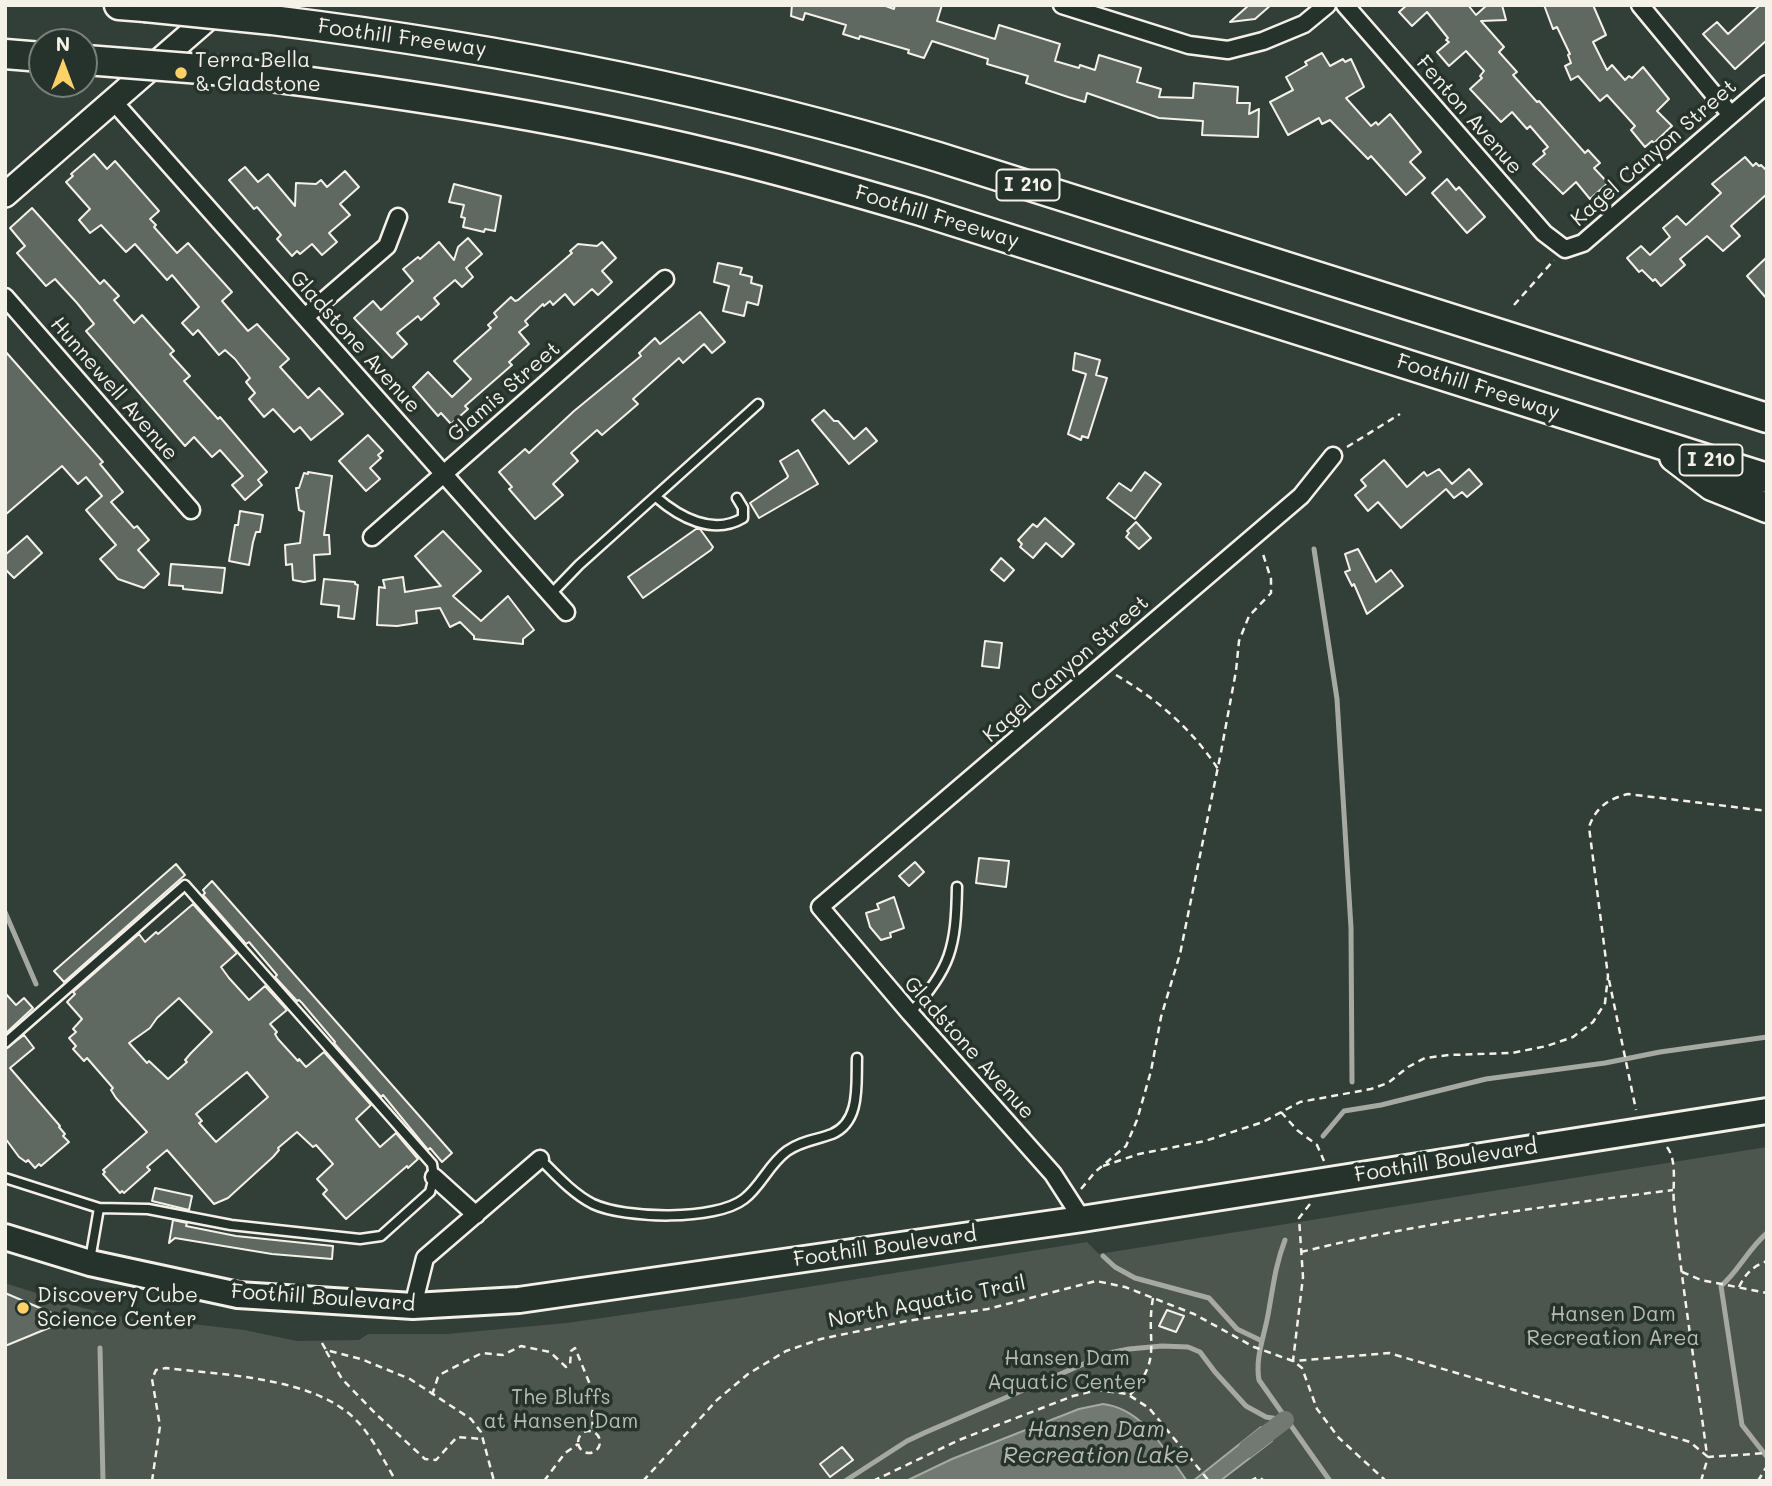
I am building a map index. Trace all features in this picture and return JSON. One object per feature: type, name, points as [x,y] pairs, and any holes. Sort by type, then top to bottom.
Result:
[{"type":"highway","name":"Foothill Freeway","points":[[132,6],[369,32],[521,56],[718,97],[965,165],[1767,418]]},
{"type":"highway","points":[[5,54],[28,56]]},
{"type":"highway","name":"Foothill Freeway","points":[[98,61],[214,70],[349,87],[511,112],[728,158],[921,211],[1767,478]]},
{"type":"highway","points":[[1654,443],[1712,486],[1767,508]]},
{"type":"main road","name":"Foothill Boulevard","points":[[5,1237],[90,1263],[238,1295],[413,1306],[519,1300],[1082,1219],[1767,1111]]},
{"type":"street","points":[[5,195],[223,5]]},
{"type":"street","points":[[1062,5],[1189,45],[1228,50],[1263,41],[1304,24],[1327,5]]},
{"type":"street","name":"Fenton Avenue","points":[[1345,5],[1544,233],[1565,249]]},
{"type":"street","points":[[1640,5],[1731,115]]},
{"type":"street","name":"Kagel Canyon Street","points":[[1565,249],[1583,243],[1767,83]]},
{"type":"street","name":"Gladstone Avenue","points":[[113,101],[566,612]]},
{"type":"street","points":[[305,317],[387,246],[398,216]]},
{"type":"street","name":"Glamis Street","points":[[372,537],[665,279]]},
{"type":"street","name":"Hunnewell Avenue","points":[[5,297],[191,510]]},
{"type":"street","name":"Kagel Canyon Street","points":[[820,907],[1301,496],[1333,456]]},
{"type":"street","name":"Gladstone Avenue","points":[[820,907],[909,1013],[1053,1174],[1082,1219]]},
{"type":"street","points":[[413,1306],[425,1258],[540,1159]]},
{"type":"street","points":[[434,1177],[476,1215]]},
{"type":"lane","points":[[551,594],[579,565],[758,404]]},
{"type":"lane","points":[[656,497],[673,511],[695,522],[732,525],[743,518],[743,508],[737,498]]},
{"type":"lane","points":[[5,1043],[185,885],[432,1164],[434,1177],[430,1192],[382,1236],[360,1239],[232,1225],[148,1209],[99,1208],[5,1178]]},
{"type":"lane","points":[[909,1013],[934,986],[945,966],[956,929],[957,887]]},
{"type":"lane","points":[[540,1159],[566,1185],[593,1204],[623,1211],[680,1215],[707,1214],[732,1207],[746,1198],[785,1153],[801,1143],[834,1133],[843,1127],[856,1102],[857,1058]]},
{"type":"lane","points":[[90,1263],[99,1208]]},
{"type":"path","points":[[1514,305],[1565,249]]},
{"type":"path","points":[[1333,456],[1400,414]]},
{"type":"path","points":[[1082,1219],[1081,1189],[1102,1166],[1126,1146],[1137,1120],[1151,1071],[1161,1017],[1181,954],[1218,769],[1239,640],[1249,616],[1271,593],[1271,579],[1264,555],[1254,536]]},
{"type":"path","points":[[1101,667],[1141,689],[1177,719],[1205,749],[1218,769]]},
{"type":"path","points":[[1700,1481],[1708,1457],[1681,1272],[1673,1190],[1674,1165],[1670,1149],[1641,1130],[1608,976],[1589,827],[1593,814],[1600,807],[1612,798],[1628,794],[1767,811]]},
{"type":"path","points":[[1102,1166],[1139,1154],[1205,1141],[1263,1122],[1300,1102],[1371,1089],[1388,1083],[1425,1058],[1512,1053],[1547,1046],[1573,1037],[1593,1022],[1605,1003],[1608,976]]},
{"type":"path","points":[[1282,1112],[1323,1154],[1327,1180],[1299,1218],[1303,1278],[1293,1361]]},
{"type":"path","points":[[1301,1252],[1382,1233],[1673,1190]]},
{"type":"path","points":[[1740,1287],[1745,1274],[1756,1265],[1767,1261]]},
{"type":"path","points":[[1681,1272],[1701,1280],[1767,1293]]},
{"type":"path","name":"North Aquatic Trail","points":[[643,1481],[717,1400],[748,1374],[786,1351],[821,1339],[907,1321],[988,1309],[1096,1281],[1125,1287],[1194,1314],[1254,1347],[1293,1361]]},
{"type":"path","points":[[1130,1395],[1149,1368],[1152,1357],[1150,1319],[1153,1298]]},
{"type":"path","points":[[322,1343],[342,1379],[425,1459],[436,1460],[457,1437],[483,1439]]},
{"type":"path","points":[[432,1395],[438,1377],[482,1353],[503,1354],[521,1346],[543,1349],[555,1354],[566,1367],[570,1365],[571,1351],[575,1348],[596,1399],[592,1413],[593,1432],[600,1439],[600,1447],[595,1452],[585,1452],[578,1444]]},
{"type":"path","points":[[326,1350],[361,1359],[410,1379],[471,1419],[483,1439],[494,1481]]},
{"type":"path","points":[[1293,1361],[1389,1353],[1690,1442],[1708,1457],[1767,1453]]},
{"type":"path","points":[[1293,1361],[1302,1368],[1317,1409],[1339,1438],[1386,1481]]},
{"type":"path","points":[[152,1481],[160,1426],[152,1379],[156,1370],[166,1368],[241,1377],[308,1390],[334,1402],[357,1420],[396,1481]]},
{"type":"path","points":[[873,1481],[959,1440],[1073,1396],[1098,1390],[1130,1395],[1149,1408],[1209,1481]]},
{"type":"path","points":[[544,1481],[565,1453],[578,1444],[582,1434],[593,1432]]},
{"type":"path","points":[[1758,1481],[1767,1466]]},
{"type":"path","points":[[1250,1481],[1258,1477],[1265,1481]]},
{"type":"green space","name":"Hansen Dam Recreation Area","points":[[1767,1147],[1767,1481],[5,1481],[5,1283],[83,1308],[151,1323],[183,1323],[244,1330],[297,1341],[359,1340],[368,1334],[447,1334],[567,1323],[1087,1242],[1099,1254]]},
{"type":"water","name":"Hansen Dam Recreation Lake","points":[[1103,1404],[1130,1414],[1142,1423],[1162,1445],[1187,1481],[906,1481],[952,1459],[1079,1409]]},
{"type":"water","points":[[1261,1427],[1272,1441],[1220,1481],[1193,1481]]},
{"type":"building","points":[[792,5],[883,5],[894,9],[895,5],[942,5],[937,21],[995,39],[999,25],[1060,44],[1055,61],[1095,70],[1099,55],[1141,68],[1137,82],[1161,89],[1159,97],[1193,98],[1194,83],[1238,87],[1237,103],[1250,103],[1249,114],[1259,109],[1258,137],[1202,135],[1203,121],[1159,118],[1087,93],[1085,102],[1068,97],[1026,83],[1028,76],[987,64],[988,59],[932,41],[924,58],[908,53],[909,50],[843,34],[846,25],[805,13],[803,20],[791,16]]},
{"type":"building","points":[[1249,5],[1271,5],[1255,19],[1230,22]]},
{"type":"building","points":[[1407,5],[1468,5],[1476,15],[1487,5],[1502,5],[1506,20],[1481,21],[1504,47],[1499,52],[1517,72],[1513,75],[1537,102],[1539,101],[1585,153],[1588,150],[1600,163],[1594,168],[1608,183],[1590,199],[1576,182],[1563,194],[1533,164],[1545,154],[1543,151],[1548,147],[1530,126],[1527,129],[1512,112],[1501,122],[1470,89],[1482,78],[1480,76],[1484,71],[1466,51],[1449,66],[1437,52],[1449,42],[1446,40],[1448,38],[1427,12],[1412,26],[1399,12]]},
{"type":"building","points":[[1544,5],[1593,5],[1606,35],[1593,42],[1607,70],[1612,65],[1625,80],[1629,76],[1632,78],[1643,67],[1669,99],[1657,111],[1672,126],[1654,143],[1652,141],[1645,147],[1631,130],[1635,126],[1607,95],[1600,101],[1578,76],[1571,80],[1565,66],[1571,63],[1570,54],[1557,27],[1553,29]]},
{"type":"building","points":[[1760,5],[1767,5],[1767,40],[1735,69],[1703,34],[1717,22],[1728,34]]},
{"type":"building","points":[[1322,53],[1330,66],[1343,59],[1345,62],[1351,59],[1364,87],[1346,98],[1371,126],[1376,122],[1378,125],[1390,114],[1421,152],[1410,162],[1425,178],[1406,195],[1371,156],[1368,159],[1330,120],[1322,124],[1319,118],[1288,135],[1270,102],[1293,90],[1286,77]]},
{"type":"building","points":[[94,154],[107,169],[115,161],[159,211],[150,219],[177,253],[188,243],[232,292],[222,301],[248,331],[257,324],[289,359],[280,367],[308,398],[319,388],[343,414],[311,440],[300,427],[294,432],[273,409],[264,417],[249,399],[255,393],[246,382],[250,378],[235,359],[225,350],[219,355],[198,330],[193,335],[182,323],[199,307],[172,275],[167,280],[135,244],[126,252],[101,225],[90,233],[79,220],[90,209],[66,182],[73,176],[71,174]]},
{"type":"building","points":[[1745,157],[1753,166],[1756,163],[1767,171],[1767,194],[1731,226],[1740,236],[1723,251],[1707,236],[1680,259],[1685,265],[1661,286],[1642,270],[1639,272],[1627,258],[1641,246],[1650,255],[1670,237],[1663,228],[1677,216],[1686,225],[1721,193],[1712,184]]},
{"type":"building","points":[[245,167],[258,182],[268,174],[295,206],[296,183],[316,184],[321,180],[327,187],[345,171],[359,187],[340,204],[350,215],[329,233],[337,242],[322,255],[312,244],[300,254],[297,251],[292,256],[277,239],[281,235],[229,180]]},
{"type":"building","points":[[1447,179],[1456,190],[1459,187],[1485,217],[1467,233],[1432,193]]},
{"type":"building","points":[[454,184],[501,196],[495,231],[485,229],[484,232],[463,227],[465,218],[461,217],[464,205],[449,202]]},
{"type":"building","points":[[32,208],[100,284],[104,280],[119,296],[114,300],[134,323],[142,315],[174,351],[170,354],[190,376],[184,381],[218,419],[220,417],[267,472],[258,480],[262,485],[245,500],[232,485],[243,476],[220,450],[212,457],[194,437],[185,446],[86,331],[94,324],[77,303],[55,279],[46,286],[17,253],[25,246],[10,228]]},
{"type":"building","points":[[468,238],[482,254],[466,268],[473,277],[462,287],[455,280],[434,298],[439,304],[421,320],[418,316],[397,333],[407,344],[392,358],[354,318],[373,301],[381,310],[413,281],[403,269],[418,257],[420,259],[439,242],[454,260],[458,247]]},
{"type":"building","points":[[602,242],[616,258],[602,271],[612,282],[598,295],[592,289],[574,305],[565,294],[553,305],[550,301],[544,306],[543,304],[525,321],[528,325],[519,332],[529,344],[509,362],[512,365],[465,406],[468,409],[451,424],[441,413],[438,416],[413,387],[428,372],[452,397],[471,379],[454,361],[491,328],[488,325],[497,317],[494,313],[511,297],[515,301],[518,300],[572,253],[570,251],[578,244],[597,246]]},
{"type":"building","points":[[1767,257],[1767,299],[1747,276]]},
{"type":"building","points":[[718,263],[742,268],[740,274],[752,277],[751,283],[762,286],[758,305],[747,302],[744,316],[723,311],[729,286],[714,282]]},
{"type":"building","points":[[700,312],[725,342],[712,353],[704,344],[683,363],[679,358],[633,399],[638,404],[602,435],[597,430],[571,453],[578,461],[553,484],[563,495],[535,519],[509,489],[512,487],[499,472],[525,449],[529,453],[574,411],[641,356],[639,353],[655,338],[660,344]]},
{"type":"building","points":[[5,351],[103,462],[100,464],[123,492],[111,502],[134,528],[137,526],[149,540],[138,550],[159,574],[144,588],[118,579],[100,559],[116,545],[86,510],[102,496],[86,477],[78,484],[62,466],[5,515]]},
{"type":"building","points":[[1075,353],[1100,360],[1096,375],[1107,378],[1088,438],[1082,436],[1081,440],[1068,434],[1086,374],[1073,370]]},
{"type":"building","points":[[824,410],[854,439],[866,428],[877,441],[849,464],[812,420]]},
{"type":"building","points":[[368,435],[383,451],[378,455],[381,458],[370,468],[380,479],[366,491],[339,461]]},
{"type":"building","points":[[798,450],[818,484],[759,518],[750,503],[787,478],[780,461]]},
{"type":"building","points":[[1384,460],[1407,487],[1424,472],[1427,476],[1439,469],[1452,484],[1469,469],[1482,484],[1467,497],[1462,492],[1454,498],[1446,489],[1401,528],[1378,502],[1368,511],[1355,495],[1366,486],[1361,480]]},
{"type":"building","points":[[1145,472],[1161,484],[1135,519],[1107,498],[1119,483],[1131,491]]},
{"type":"building","points":[[304,473],[332,476],[324,535],[329,535],[330,554],[314,555],[315,580],[304,582],[293,580],[292,564],[286,565],[285,545],[300,543],[304,512],[299,510],[296,488],[299,488]]},
{"type":"building","points":[[240,511],[263,515],[260,532],[256,532],[253,542],[249,565],[229,561]]},
{"type":"building","points":[[1045,518],[1074,544],[1062,557],[1046,543],[1033,558],[1020,547],[1022,544],[1018,540],[1033,524],[1037,527]]},
{"type":"building","points":[[1136,522],[1151,538],[1139,549],[1126,537],[1129,533],[1127,531]]},
{"type":"building","points":[[696,529],[700,529],[713,547],[711,550],[643,598],[628,577]]},
{"type":"building","points":[[443,531],[481,571],[453,596],[481,621],[508,596],[534,630],[523,639],[523,644],[474,639],[460,622],[450,627],[440,608],[416,611],[417,623],[377,625],[379,587],[385,588],[383,580],[403,577],[405,592],[441,586],[415,556]]},
{"type":"building","points":[[27,536],[42,553],[14,578],[5,569],[5,555]]},
{"type":"building","points":[[1358,549],[1376,582],[1391,570],[1403,586],[1367,614],[1354,584],[1352,586],[1345,572],[1350,570],[1345,554]]},
{"type":"building","points":[[1001,558],[1014,570],[1004,581],[991,570]]},
{"type":"building","points":[[171,564],[225,568],[222,593],[169,585]]},
{"type":"building","points":[[324,579],[355,582],[358,585],[354,619],[338,617],[339,606],[321,604]]},
{"type":"building","points":[[985,641],[1002,643],[999,668],[982,666]]},
{"type":"building","points":[[979,858],[1009,861],[1006,887],[976,883]]},
{"type":"building","points":[[915,862],[924,872],[909,886],[899,876]]},
{"type":"building","points":[[176,864],[185,875],[64,982],[54,971]]},
{"type":"building","points":[[212,881],[452,1153],[442,1162],[430,1148],[428,1150],[383,1095],[381,1097],[302,1003],[275,977],[277,975],[249,942],[246,944],[203,895],[203,890]]},
{"type":"building","points":[[894,897],[904,928],[881,940],[870,927],[866,913],[879,909],[877,904]]},
{"type":"building","points":[[193,904],[237,953],[221,967],[229,978],[249,1000],[265,986],[287,1010],[270,1024],[277,1032],[275,1034],[278,1039],[306,1067],[324,1052],[371,1105],[356,1119],[380,1147],[396,1133],[418,1159],[346,1219],[323,1194],[327,1190],[317,1179],[333,1164],[316,1145],[313,1147],[297,1132],[228,1198],[214,1204],[167,1150],[147,1167],[150,1170],[124,1193],[120,1193],[103,1174],[103,1170],[147,1132],[116,1098],[111,1090],[113,1088],[87,1058],[84,1061],[73,1049],[76,1046],[69,1038],[76,1032],[73,1029],[82,1019],[67,1002],[75,994],[73,992],[139,934],[145,942],[156,932],[158,934]],"holes":[[[179,998],[212,1032],[185,1060],[187,1062],[168,1079],[149,1061],[147,1063],[129,1043],[150,1028]],[[247,1072],[268,1097],[216,1142],[199,1123],[202,1121],[196,1114]]]},
{"type":"building","points":[[5,993],[16,1005],[24,998],[33,1008],[5,1034]]},
{"type":"building","points":[[24,1035],[34,1048],[10,1068],[60,1126],[65,1134],[63,1136],[69,1142],[35,1168],[28,1160],[26,1162],[19,1157],[5,1138],[5,1049]]},
{"type":"building","points":[[155,1188],[192,1196],[189,1210],[152,1201]]},
{"type":"building","points":[[173,1220],[187,1223],[186,1226],[236,1236],[333,1246],[332,1259],[272,1254],[175,1238],[169,1243]]},
{"type":"building","name":"Discovery Cube Science Center","points":[[5,1293],[68,1320],[5,1346]]},
{"type":"building","points":[[1167,1310],[1184,1316],[1176,1332],[1159,1326]]},
{"type":"building","points":[[842,1447],[853,1460],[830,1477],[820,1464]]},
{"type":"waterway","points":[[1314,549],[1337,699],[1351,928],[1352,1082]]},
{"type":"waterway","points":[[5,912],[36,984]]},
{"type":"waterway","points":[[1323,1136],[1344,1111],[1381,1105],[1486,1079],[1767,1037]]},
{"type":"waterway","points":[[1767,1233],[1721,1286],[1742,1425],[1767,1457]]},
{"type":"waterway","points":[[1285,1240],[1260,1348],[1259,1380],[1330,1481]]},
{"type":"waterway","points":[[1103,1256],[1115,1267],[1135,1278],[1209,1298],[1237,1329],[1262,1341]]},
{"type":"waterway","points":[[845,1481],[924,1433],[1109,1353],[1129,1349],[1188,1347],[1200,1352],[1246,1406],[1266,1417],[1285,1420]]},
{"type":"waterway","points":[[100,1348],[103,1481]]},
{"type":"waterway","points":[[1247,1449],[1285,1420]]},
{"type":"place","name":"Terra Bella & Gladstone","points":[[181,73]]},
{"type":"place","name":"Discovery Cube Science Center","points":[[23,1308]]},
{"type":"park label","name":"Hansen Dam Aquatic Center","points":[[1067,1371]]},
{"type":"park label","name":"The Bluffs at Hansen Dam","points":[[561,1410]]}]
